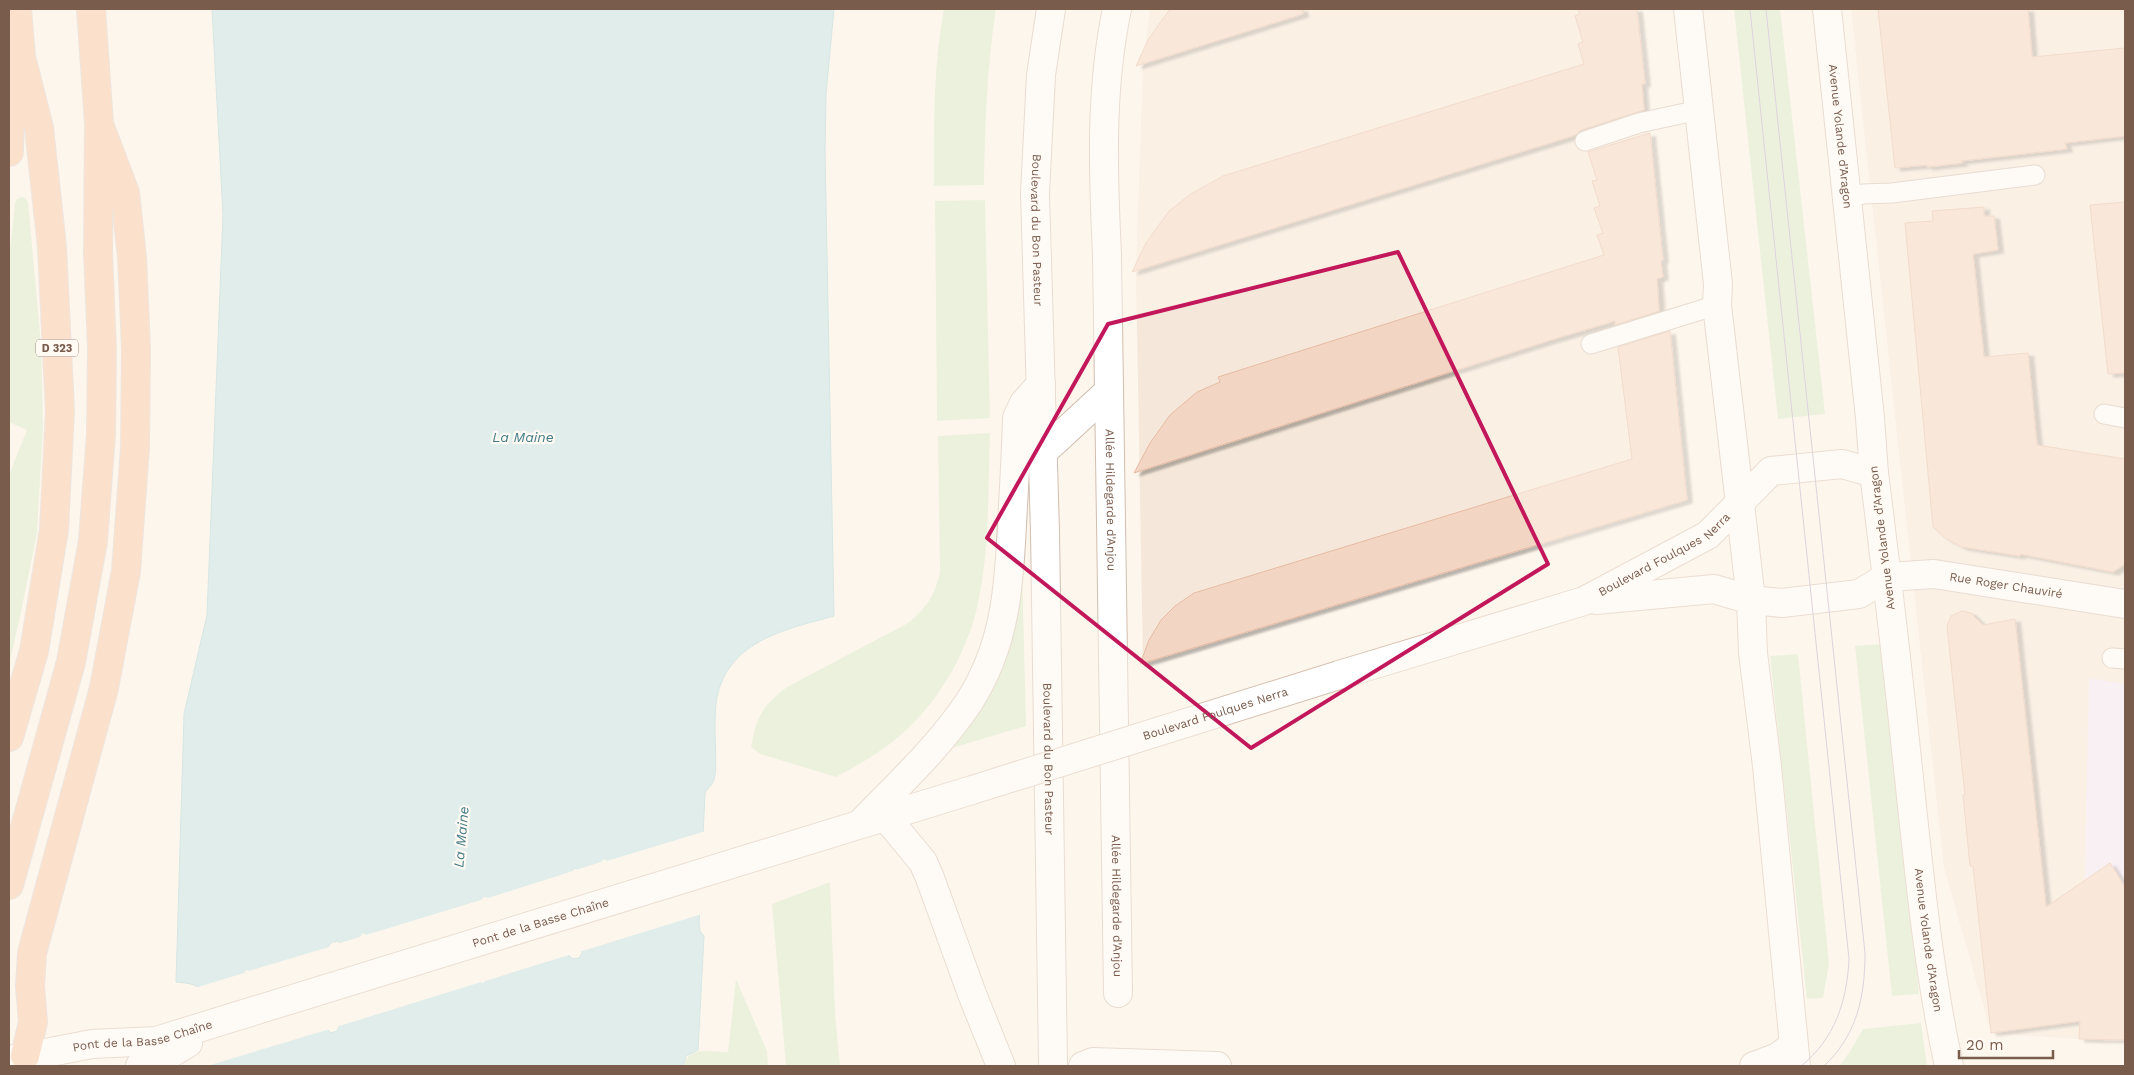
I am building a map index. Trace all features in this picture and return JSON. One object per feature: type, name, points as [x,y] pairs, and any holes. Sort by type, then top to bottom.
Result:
[{"type":"highway","name":"D 323","points":[[9,737],[34,650],[52,540],[60,411],[52,247],[39,128],[21,57],[17,9]]},
{"type":"highway","points":[[9,885],[71,662],[93,541],[101,434],[102,349],[98,252],[100,124],[91,9]]},
{"type":"highway","points":[[9,152],[10,102],[21,57]]},
{"type":"highway","points":[[19,1061],[33,1022],[30,986],[32,953],[104,688],[126,571],[135,448],[136,349],[132,257],[125,193],[100,124]]},
{"type":"street","name":"Boulevard du Bon Pasteur","points":[[1051,9],[1041,76],[1035,193],[1043,452],[1053,1066]]},
{"type":"street","name":"Allée Hildegarde d'Anjou","points":[[1117,9],[1109,60],[1104,196],[1107,255],[1118,993]]},
{"type":"street","points":[[1688,9],[1718,284],[1717,305],[1751,600],[1753,653],[1767,766],[1780,1059]]},
{"type":"street","name":"Avenue Yolande d’Aragon","points":[[1826,9],[1870,418],[1874,473],[1917,856],[1938,1018],[1949,1066]]},
{"type":"street","points":[[1001,1066],[923,862],[864,822],[953,724],[970,700],[994,651],[1003,620],[1009,581],[1017,418],[1024,403],[1041,384]]},
{"type":"street","points":[[1043,452],[1108,392]]},
{"type":"street","points":[[1740,504],[1771,471],[1842,464],[1874,473]]},
{"type":"street","name":"Boulevard Foulques Nerra","points":[[864,822],[1584,601],[1708,535],[1740,504]]},
{"type":"street","name":"Rue Roger Chauviré","points":[[1887,577],[1934,574],[2125,604]]},
{"type":"street","points":[[1751,600],[1782,603],[1859,594],[1887,577]]},
{"type":"street","name":"Boulevard Foulques Nerra","points":[[1584,601],[1714,589],[1751,600]]},
{"type":"street","name":"Pont de la Basse Chaîne","points":[[19,1061],[52,1050],[92,1044],[156,1041],[864,822]]},
{"type":"street","name":"Pont de la Basse Chaîne","points":[[140,1066],[163,1058],[234,1017]]},
{"type":"street","points":[[1088,1064],[1217,1066]]},
{"type":"lane","points":[[1585,141],[1639,123],[1698,110]]},
{"type":"lane","points":[[1847,198],[1863,194],[1892,193],[2035,175]]},
{"type":"lane","points":[[1591,344],[1717,305]]},
{"type":"lane","points":[[2104,414],[2125,418]]},
{"type":"highlighted area","points":[[1398,252],[1548,564],[1251,748],[987,538],[1108,324]]},
{"type":"shaded area","points":[[1150,9],[1637,9],[1687,500],[1143,664],[1136,271],[1143,64]]},
{"type":"shaded area","points":[[1851,9],[2125,9],[2125,1040],[1991,1033],[1944,868]]},
{"type":"shaded area","points":[[2089,678],[2125,684],[2125,924],[2084,911]]},
{"type":"green space","points":[[944,9],[996,9],[987,96],[984,185],[934,186],[936,75]]},
{"type":"green space","points":[[1734,9],[1780,9],[1825,414],[1778,419]]},
{"type":"green space","points":[[21,197],[25,198],[28,202],[41,344],[43,426],[37,533],[9,665],[9,475],[27,430],[9,422],[9,261],[15,203]]},
{"type":"green space","points":[[985,200],[990,418],[937,421],[935,201]]},
{"type":"green space","points":[[990,433],[987,540],[978,603],[966,643],[947,680],[935,698],[907,730],[891,743],[836,777],[760,754],[751,747],[758,720],[771,700],[787,687],[908,623],[925,606],[933,594],[940,572],[938,436]]},
{"type":"green space","points":[[1022,567],[1026,726],[945,750]]},
{"type":"green space","points":[[1882,644],[1919,994],[1892,996],[1855,646]]},
{"type":"green space","points":[[1798,654],[1829,964],[1823,998],[1807,999],[1770,656]]},
{"type":"green space","points":[[830,882],[835,1013],[840,1066],[786,1066],[772,904]]},
{"type":"green space","points":[[736,979],[767,1051],[768,1066],[683,1066],[686,1059],[695,1052],[728,1052]]},
{"type":"green space","points":[[1921,1023],[1927,1066],[1839,1066],[1863,1029]]},
{"type":"water","name":"La Maine","points":[[212,9],[834,9],[826,94],[825,151],[834,616],[777,633],[760,641],[744,652],[731,665],[722,682],[716,703],[715,776],[705,793],[699,924],[700,931],[704,936],[698,1050],[686,1056],[683,1066],[210,1066],[211,1018],[207,995],[197,986],[176,982],[184,714],[207,615],[223,215]],"holes":[[[574,868],[583,870],[582,953],[579,958],[573,959],[569,956],[572,871]],[[338,941],[341,943],[339,1027],[337,1031],[331,1033],[327,1029],[329,945],[332,942]]]},
{"type":"pier","points":[[706,831],[702,914],[579,952],[581,871],[575,871],[572,954],[336,1027],[339,945],[337,944],[360,937],[363,933],[366,935],[481,900],[484,897],[488,898],[601,862],[604,859],[607,861]]},
{"type":"pier","points":[[332,946],[330,1029],[207,1066],[208,1006],[206,997],[195,988],[244,973],[246,970],[249,971]]},
{"type":"building","points":[[1170,9],[1302,9],[1303,14],[1136,66],[1148,40]]},
{"type":"building","points":[[1578,9],[1637,9],[1645,84],[1642,84],[1644,110],[1581,130],[1576,135],[1132,272],[1146,243],[1169,211],[1191,194],[1223,176],[1584,64],[1578,44],[1583,42],[1575,16],[1580,14]]},
{"type":"building","points":[[1878,9],[2028,9],[2032,57],[2125,48],[2125,136],[2065,143],[2067,149],[1961,161],[1962,163],[1927,167],[1927,165],[1895,168]]},
{"type":"building","points":[[1650,133],[1663,260],[1661,261],[1663,277],[1657,279],[1659,311],[1615,325],[1615,321],[1551,340],[1134,473],[1150,443],[1170,415],[1197,392],[1220,382],[1218,377],[1604,255],[1597,235],[1603,233],[1594,208],[1600,206],[1592,181],[1597,180],[1588,152]]},
{"type":"building","points":[[2125,202],[2125,373],[2108,374],[2090,205]]},
{"type":"building","points":[[1984,207],[1984,216],[1994,216],[1998,250],[1973,254],[1984,357],[2028,353],[2037,445],[2125,459],[2125,564],[2113,572],[2020,554],[2020,556],[1962,547],[1945,538],[1933,527],[1905,223],[1933,221],[1932,211]]},
{"type":"building","points":[[1670,331],[1687,500],[1140,664],[1149,640],[1161,620],[1175,606],[1194,593],[1632,459],[1618,347]]},
{"type":"building","points":[[1962,611],[1971,613],[1983,625],[2015,619],[2046,907],[2110,863],[2125,887],[2125,1040],[2079,1039],[2080,1021],[1991,1033],[1973,866],[1970,866],[1963,795],[1965,795],[1947,626],[1951,616]]},
{"type":"tram line","points":[[1750,9],[1849,959],[1845,990],[1837,1018],[1823,1044],[1801,1066]]},
{"type":"tram line","points":[[1766,9],[1865,953],[1863,985],[1857,1014],[1844,1041],[1824,1066]]}]
